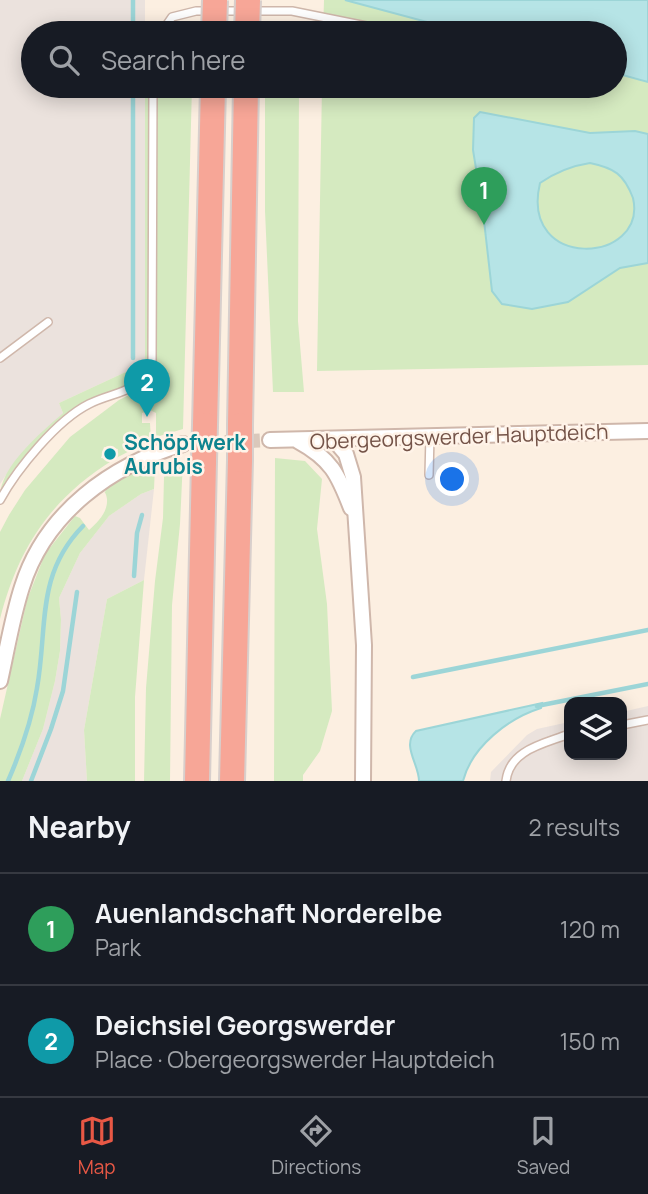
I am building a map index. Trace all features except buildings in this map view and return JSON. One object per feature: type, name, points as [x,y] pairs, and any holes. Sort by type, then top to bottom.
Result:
[{"type":"highway","points":[[214,21],[215,0]]},
{"type":"highway","points":[[247,21],[248,0]]},
{"type":"highway","points":[[197,781],[213,98]]},
{"type":"highway","points":[[232,781],[246,98]]},
{"type":"street","name":"Obergeorgswerder Hauptdeich","points":[[270,440],[648,431]]},
{"type":"street","points":[[334,440],[351,463],[356,521],[364,645],[363,781]]},
{"type":"street","points":[[297,441],[328,461],[335,471],[356,521]]},
{"type":"street","points":[[0,681],[22,585],[47,536],[75,504],[106,478],[148,455],[183,444]]},
{"type":"lane","points":[[169,21],[172,17],[196,11],[292,11],[342,21]]},
{"type":"lane","points":[[0,500],[42,444],[67,421],[88,404],[135,386],[152,365],[153,98]]},
{"type":"lane","points":[[0,358],[48,323]]},
{"type":"lane","points":[[429,475],[430,436]]},
{"type":"lane","points":[[627,724],[648,720]]},
{"type":"lane","points":[[506,781],[513,761],[524,752],[564,736]]},
{"type":"shaded area","points":[[0,0],[145,0],[145,21],[21,21],[21,98],[145,98],[145,363],[59,403],[63,413],[14,463],[0,484]]},
{"type":"shaded area","points":[[154,489],[144,580],[107,599],[84,730],[87,781],[22,781],[43,729],[55,681],[60,651],[59,598],[80,553],[109,516],[141,494]]},
{"type":"shaded area","points":[[648,706],[648,781],[490,781],[491,772],[527,735],[537,729],[564,723],[564,760],[627,760],[627,711]]},
{"type":"green space","points":[[324,0],[648,0],[648,365],[317,371],[322,98],[627,98],[627,21],[323,21]]},
{"type":"green space","points":[[145,98],[148,98],[149,357],[144,372],[132,384],[60,424],[0,497],[2,485],[14,462],[33,440],[63,413],[59,403],[145,363]]},
{"type":"green space","points":[[157,98],[192,98],[183,429],[156,437],[156,413],[150,410],[142,413],[142,423],[150,423],[151,440],[116,458],[118,449],[104,447],[101,458],[113,460],[71,491],[40,528],[16,570],[0,619],[0,532],[9,515],[25,490],[70,437],[119,400],[137,391],[152,376],[155,367]]},
{"type":"green space","points":[[265,98],[299,98],[298,321],[304,392],[273,392],[265,211]]},
{"type":"green space","points":[[275,458],[305,461],[322,479],[317,529],[327,604],[332,711],[320,751],[303,775],[303,781],[274,781]]},
{"type":"green space","points":[[183,460],[172,605],[170,781],[144,781],[146,688],[163,518],[164,477],[171,464]]},
{"type":"green space","points":[[151,463],[155,467],[154,489],[141,494],[109,516],[80,553],[59,598],[60,651],[43,729],[22,781],[0,781],[0,719],[27,600],[45,554],[75,516],[80,518],[89,530],[96,524],[106,508],[107,487]]},
{"type":"green space","points":[[144,580],[135,697],[135,781],[87,781],[84,730],[107,599]]},
{"type":"water","points":[[345,0],[648,0],[648,82],[627,76],[627,21],[423,21]]},
{"type":"water","points":[[480,112],[590,133],[635,131],[648,134],[648,263],[620,268],[568,302],[532,309],[502,304],[492,291],[473,150],[474,118]],"holes":[[[590,163],[617,173],[626,183],[633,198],[632,220],[622,236],[605,246],[584,249],[564,244],[548,232],[539,212],[540,183],[570,168]]]},
{"type":"water","points":[[542,703],[541,708],[517,719],[493,735],[474,756],[463,781],[419,781],[410,748],[412,736],[416,731]]},
{"type":"waterway","points":[[133,0],[133,21]]},
{"type":"waterway","points":[[133,98],[133,358]]},
{"type":"waterway","points":[[134,576],[137,533],[142,515]]},
{"type":"waterway","points":[[8,781],[35,700],[50,583],[57,564],[83,526]]},
{"type":"waterway","points":[[31,781],[63,691],[77,592]]},
{"type":"waterway","points":[[413,677],[648,630]]},
{"type":"waterway","points":[[537,706],[648,684]]},
{"type":"tunnel","points":[[183,444],[270,440]]},
{"type":"place","name":"Auenlandschaft Norderelbe","points":[[484,225]]},
{"type":"place","name":"Deichsiel Georgswerder","points":[[147,417]]},
{"type":"place","name":"Schöpfwerk Aurubis","points":[[110,454]]}]
